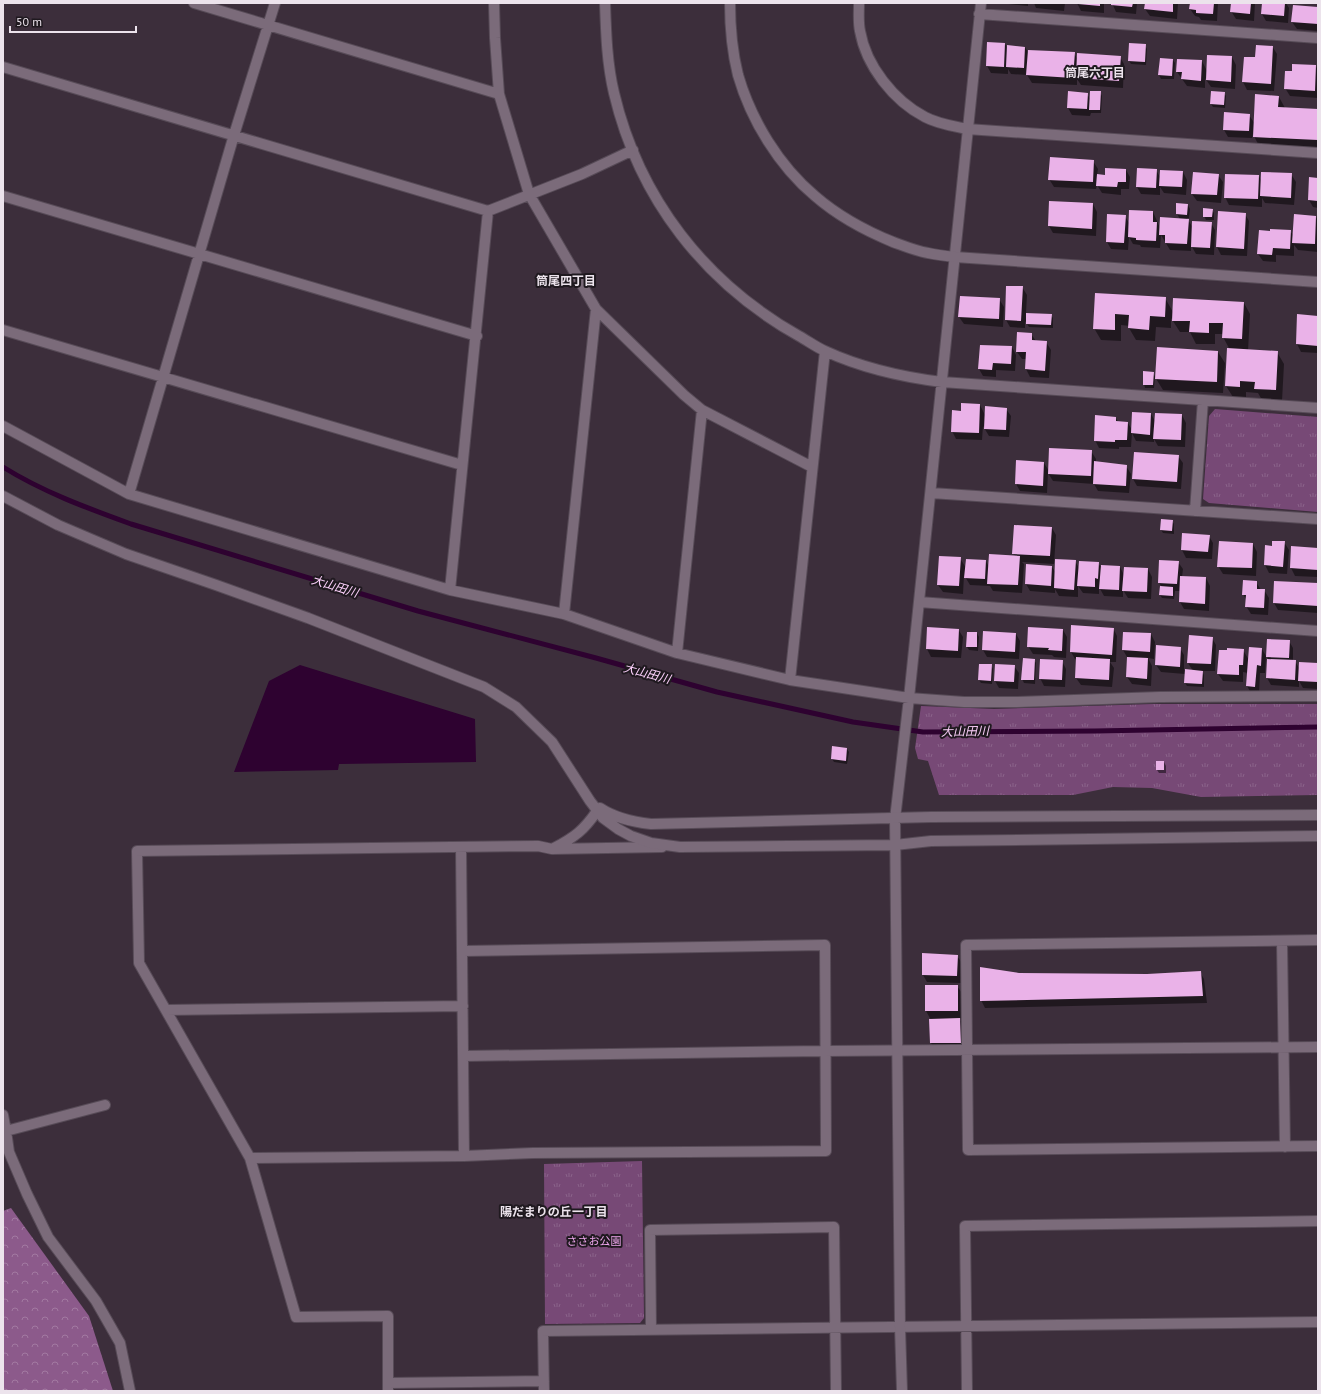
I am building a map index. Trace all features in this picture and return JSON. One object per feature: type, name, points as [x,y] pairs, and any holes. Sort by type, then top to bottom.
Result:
[{"type":"street","points":[[194,3],[499,94]]},
{"type":"street","points":[[129,494],[234,135],[275,3]]},
{"type":"street","points":[[494,3],[499,94],[529,194],[596,309],[684,395],[702,410],[812,467]]},
{"type":"street","points":[[605,3],[606,34],[611,75],[621,118],[633,150],[663,209],[681,236],[709,268],[728,285],[763,314],[825,351],[878,370],[919,379],[942,382],[1318,408]]},
{"type":"street","points":[[730,3],[730,32],[738,75],[757,121],[771,145],[784,164],[815,197],[852,222],[878,236],[927,253],[955,257],[1318,282]]},
{"type":"street","points":[[859,3],[860,31],[864,45],[877,73],[886,85],[908,105],[925,117],[943,124],[967,129],[1318,153]]},
{"type":"street","points":[[902,1391],[900,1327],[895,819],[902,767],[931,493],[981,3]]},
{"type":"street","points":[[980,14],[1318,38]]},
{"type":"street","points":[[3,67],[488,211],[582,174],[633,150]]},
{"type":"street","points":[[3,196],[477,336]]},
{"type":"street","points":[[450,590],[462,465],[477,336],[488,211]]},
{"type":"street","points":[[564,614],[596,309]]},
{"type":"street","points":[[3,330],[462,465]]},
{"type":"street","points":[[790,680],[825,351]]},
{"type":"street","points":[[1195,511],[1203,400]]},
{"type":"street","points":[[677,653],[702,410]]},
{"type":"street","points":[[3,426],[129,494],[450,590],[564,614],[677,653],[790,680],[909,698],[964,702],[1017,702],[1160,697],[1318,696]]},
{"type":"street","points":[[931,493],[1318,519]]},
{"type":"street","points":[[3,496],[58,526],[126,554],[308,618],[484,687],[516,706],[552,742],[590,801],[603,818],[631,836],[651,842],[680,847]]},
{"type":"street","points":[[919,602],[1318,631]]},
{"type":"street","points":[[590,801],[610,814],[634,822],[651,824],[939,817],[1318,815]]},
{"type":"street","points":[[552,849],[570,840],[582,831],[597,811]]},
{"type":"street","points":[[1318,836],[939,841],[895,845],[552,849],[538,846],[137,851],[139,963],[250,1158],[296,1317],[388,1316],[388,1387],[544,1386],[543,1331],[1318,1322]]},
{"type":"street","points":[[461,847],[464,1156]]},
{"type":"street","points":[[1318,940],[966,945],[968,1150],[1318,1146]]},
{"type":"street","points":[[1282,941],[1285,1147]]},
{"type":"street","points":[[250,1158],[464,1156],[541,1153],[826,1152],[825,945],[463,951]]},
{"type":"street","points":[[166,1010],[463,1006]]},
{"type":"street","points":[[464,1056],[897,1050],[1318,1047]]},
{"type":"street","points":[[6,1131],[105,1105]]},
{"type":"street","points":[[3,1116],[9,1152],[48,1237],[96,1301],[120,1343],[130,1391]]},
{"type":"street","points":[[967,1391],[965,1226],[1318,1221]]},
{"type":"street","points":[[651,1330],[650,1230],[834,1227],[836,1391]]},
{"type":"green space","points":[[1215,409],[1318,417],[1318,512],[1209,503],[1203,499],[1209,416]]},
{"type":"green space","points":[[1153,704],[1318,704],[1318,795],[1201,797],[1152,788],[1113,787],[1073,795],[939,795],[928,761],[918,759],[915,748],[921,706],[994,709]]},
{"type":"green space","name":"ささお公園","points":[[642,1161],[644,1318],[640,1323],[545,1324],[544,1164]]},
{"type":"green space","points":[[11,1208],[89,1316],[113,1391],[3,1391],[3,1211]]},
{"type":"shaded area","points":[[300,665],[475,719],[476,762],[339,764],[338,770],[234,772],[269,681]]},
{"type":"building","points":[[1100,3],[1100,6],[1078,4]]},
{"type":"building","points":[[1111,3],[1133,3],[1132,7],[1111,5]]},
{"type":"building","points":[[1145,3],[1173,3],[1173,12],[1144,9]]},
{"type":"building","points":[[1190,3],[1214,3],[1213,14],[1196,13],[1196,10],[1189,9]]},
{"type":"building","points":[[1231,3],[1251,3],[1250,14],[1230,12]]},
{"type":"building","points":[[1262,3],[1285,3],[1284,16],[1261,14]]},
{"type":"building","points":[[1293,5],[1318,7],[1318,24],[1291,22]]},
{"type":"building","points":[[987,42],[1005,43],[1004,67],[986,66]]},
{"type":"building","points":[[1129,43],[1146,44],[1145,62],[1128,61]]},
{"type":"building","points":[[1007,45],[1025,47],[1024,68],[1006,67]]},
{"type":"building","points":[[1256,45],[1273,46],[1271,84],[1242,82],[1244,57],[1255,57]]},
{"type":"building","points":[[1028,50],[1075,52],[1073,78],[1026,75]]},
{"type":"building","points":[[1077,53],[1121,56],[1119,81],[1076,78]]},
{"type":"building","points":[[1207,55],[1232,56],[1231,82],[1206,80]]},
{"type":"building","points":[[1160,58],[1173,59],[1172,76],[1158,75]]},
{"type":"building","points":[[1177,59],[1202,60],[1201,81],[1181,79],[1182,72],[1176,72]]},
{"type":"building","points":[[1292,64],[1316,65],[1315,91],[1284,89],[1285,71],[1292,71]]},
{"type":"building","points":[[1068,91],[1088,93],[1087,109],[1067,108]]},
{"type":"building","points":[[1090,91],[1101,91],[1100,110],[1089,110]]},
{"type":"building","points":[[1211,91],[1225,92],[1224,105],[1210,104]]},
{"type":"building","points":[[1255,94],[1279,96],[1278,107],[1318,109],[1318,140],[1253,137]]},
{"type":"building","points":[[1224,112],[1250,114],[1249,131],[1223,130]]},
{"type":"building","points":[[1050,157],[1094,160],[1093,182],[1048,180]]},
{"type":"building","points":[[1105,168],[1126,169],[1126,182],[1118,182],[1117,187],[1096,186],[1097,174],[1105,175]]},
{"type":"building","points":[[1137,168],[1157,169],[1156,188],[1136,187]]},
{"type":"building","points":[[1160,170],[1183,171],[1182,187],[1159,186]]},
{"type":"building","points":[[1193,172],[1219,174],[1217,195],[1191,194]]},
{"type":"building","points":[[1261,172],[1292,173],[1291,198],[1260,196]]},
{"type":"building","points":[[1225,174],[1259,175],[1258,199],[1224,198]]},
{"type":"building","points":[[1309,177],[1318,178],[1318,201],[1308,200]]},
{"type":"building","points":[[1049,201],[1093,203],[1092,229],[1048,226]]},
{"type":"building","points":[[1176,203],[1188,204],[1187,215],[1176,214]]},
{"type":"building","points":[[1203,208],[1213,209],[1212,217],[1203,217]]},
{"type":"building","points":[[1129,210],[1153,211],[1153,222],[1157,222],[1156,241],[1136,240],[1136,238],[1128,237]]},
{"type":"building","points":[[1218,211],[1246,213],[1244,249],[1216,247]]},
{"type":"building","points":[[1107,214],[1126,215],[1124,243],[1106,242]]},
{"type":"building","points":[[1294,214],[1316,216],[1315,244],[1292,243]]},
{"type":"building","points":[[1160,217],[1189,219],[1187,244],[1165,243],[1165,235],[1159,235]]},
{"type":"building","points":[[1192,221],[1212,222],[1210,248],[1191,247]]},
{"type":"building","points":[[1270,229],[1291,230],[1290,249],[1273,248],[1272,255],[1257,254],[1259,230],[1270,231]]},
{"type":"building","points":[[1006,286],[1023,286],[1021,321],[1005,320]]},
{"type":"building","points":[[1095,293],[1166,297],[1165,317],[1150,316],[1149,330],[1128,328],[1129,315],[1115,314],[1115,330],[1093,329]]},
{"type":"building","points":[[960,296],[1000,298],[999,319],[958,317]]},
{"type":"building","points":[[1173,298],[1244,302],[1242,339],[1222,338],[1223,323],[1209,323],[1209,333],[1189,332],[1190,321],[1172,321]]},
{"type":"building","points":[[1026,313],[1052,314],[1051,325],[1026,324]]},
{"type":"building","points":[[1297,314],[1318,316],[1318,346],[1296,344]]},
{"type":"building","points":[[1017,332],[1032,333],[1032,340],[1047,341],[1045,371],[1025,369],[1026,352],[1016,352]]},
{"type":"building","points":[[980,345],[1012,346],[1011,364],[993,363],[992,370],[978,369]]},
{"type":"building","points":[[1157,347],[1218,351],[1217,382],[1155,379]]},
{"type":"building","points":[[1227,348],[1278,351],[1276,390],[1254,389],[1255,382],[1240,381],[1240,387],[1225,386]]},
{"type":"building","points":[[1143,371],[1154,372],[1153,385],[1143,385]]},
{"type":"building","points":[[961,403],[980,404],[979,433],[951,432],[952,410],[961,411]]},
{"type":"building","points":[[985,406],[1007,408],[1006,430],[984,429]]},
{"type":"building","points":[[1132,412],[1151,413],[1150,435],[1131,433]]},
{"type":"building","points":[[1155,413],[1182,414],[1181,440],[1153,439]]},
{"type":"building","points":[[1095,415],[1116,417],[1116,421],[1128,422],[1127,440],[1115,440],[1115,442],[1094,441]]},
{"type":"building","points":[[1049,448],[1092,450],[1091,476],[1048,474]]},
{"type":"building","points":[[1134,452],[1179,455],[1177,482],[1132,479]]},
{"type":"building","points":[[1016,460],[1044,462],[1043,486],[1015,484]]},
{"type":"building","points":[[1094,461],[1127,465],[1126,486],[1093,484]]},
{"type":"building","points":[[1161,519],[1173,520],[1172,531],[1160,530]]},
{"type":"building","points":[[1014,525],[1052,527],[1050,556],[1012,554]]},
{"type":"building","points":[[1182,533],[1210,535],[1208,552],[1181,550]]},
{"type":"building","points":[[1219,541],[1253,543],[1252,568],[1217,567]]},
{"type":"building","points":[[1272,541],[1285,541],[1283,567],[1264,565],[1265,545],[1272,546]]},
{"type":"building","points":[[1291,546],[1318,548],[1318,570],[1290,568]]},
{"type":"building","points":[[989,554],[1020,556],[1018,585],[987,584]]},
{"type":"building","points":[[939,556],[961,557],[959,586],[937,585]]},
{"type":"building","points":[[966,559],[986,560],[985,579],[964,578]]},
{"type":"building","points":[[1055,559],[1076,560],[1074,590],[1054,588]]},
{"type":"building","points":[[1159,560],[1179,561],[1177,584],[1158,583]]},
{"type":"building","points":[[1079,561],[1099,562],[1098,579],[1095,578],[1095,587],[1077,586]]},
{"type":"building","points":[[1026,564],[1052,566],[1051,586],[1025,584]]},
{"type":"building","points":[[1101,565],[1120,566],[1119,590],[1099,589]]},
{"type":"building","points":[[1124,567],[1148,568],[1147,592],[1122,591]]},
{"type":"building","points":[[1180,576],[1206,577],[1205,604],[1179,602]]},
{"type":"building","points":[[1243,580],[1257,581],[1257,589],[1265,589],[1264,608],[1245,607],[1246,595],[1242,595]]},
{"type":"building","points":[[1274,581],[1318,583],[1318,606],[1273,603]]},
{"type":"building","points":[[1160,586],[1173,587],[1173,596],[1159,595]]},
{"type":"building","points":[[1071,625],[1114,628],[1112,655],[1070,652]]},
{"type":"building","points":[[927,627],[959,629],[958,651],[926,649]]},
{"type":"building","points":[[1028,627],[1063,629],[1062,651],[1048,650],[1049,648],[1027,647]]},
{"type":"building","points":[[983,631],[1016,633],[1015,652],[982,650]]},
{"type":"building","points":[[967,632],[977,632],[977,647],[966,647]]},
{"type":"building","points":[[1123,632],[1151,633],[1150,652],[1122,650]]},
{"type":"building","points":[[1189,635],[1213,637],[1211,664],[1187,663]]},
{"type":"building","points":[[1267,639],[1290,640],[1289,658],[1266,657]]},
{"type":"building","points":[[1156,645],[1181,647],[1180,667],[1155,665]]},
{"type":"building","points":[[1249,647],[1262,648],[1261,666],[1257,665],[1255,687],[1246,686]]},
{"type":"building","points":[[1227,648],[1244,649],[1243,665],[1239,665],[1239,675],[1217,674],[1219,650],[1227,650]]},
{"type":"building","points":[[1076,657],[1110,659],[1109,680],[1075,678]]},
{"type":"building","points":[[1127,657],[1148,658],[1147,679],[1126,677]]},
{"type":"building","points":[[1023,658],[1035,659],[1034,680],[1021,680]]},
{"type":"building","points":[[1040,659],[1063,660],[1062,680],[1039,679]]},
{"type":"building","points":[[1267,659],[1296,660],[1295,680],[1266,678]]},
{"type":"building","points":[[1299,662],[1318,663],[1318,682],[1298,681]]},
{"type":"building","points":[[979,664],[992,664],[991,681],[978,680]]},
{"type":"building","points":[[995,664],[1015,665],[1014,682],[994,681]]},
{"type":"building","points":[[1185,669],[1203,671],[1202,684],[1184,683]]},
{"type":"building","points":[[832,746],[847,748],[846,761],[831,759]]},
{"type":"building","points":[[1156,761],[1164,761],[1164,770],[1156,770]]},
{"type":"building","points":[[922,953],[958,955],[957,976],[922,975]]},
{"type":"building","points":[[980,967],[1019,973],[1147,974],[1201,971],[1203,996],[980,1001]]},
{"type":"building","points":[[925,985],[958,985],[958,1011],[925,1011]]},
{"type":"building","points":[[960,1018],[961,1043],[930,1043],[929,1019]]},
{"type":"waterway","name":"大山田川","points":[[3,467],[49,492],[131,524],[418,611],[717,692],[853,722],[923,732],[1318,727]]},
{"type":"district","name":"筒尾六丁目","points":[[1095,72]]},
{"type":"district","name":"筒尾四丁目","points":[[566,280]]},
{"type":"district","name":"陽だまりの丘一丁目","points":[[554,1211]]}]
